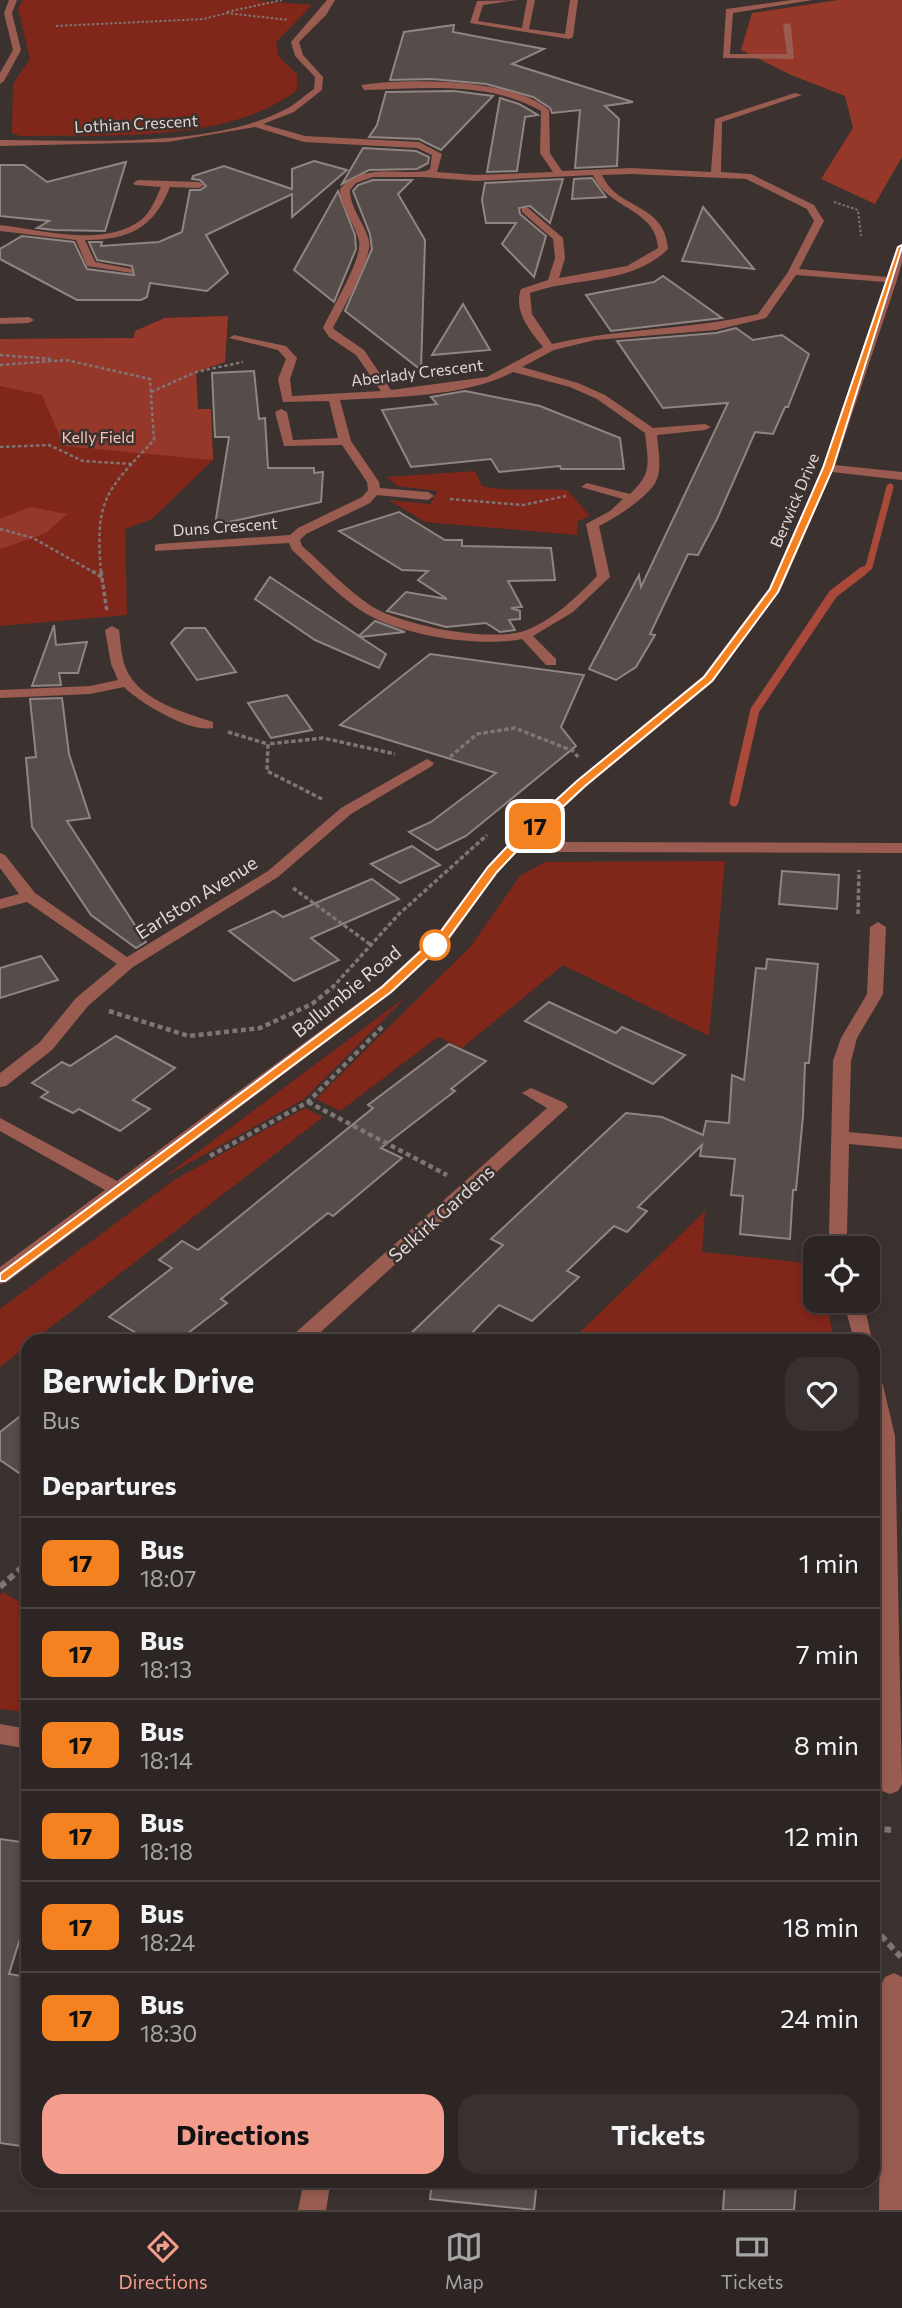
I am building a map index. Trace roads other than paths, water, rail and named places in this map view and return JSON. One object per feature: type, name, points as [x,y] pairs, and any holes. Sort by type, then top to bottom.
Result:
[{"type":"street","points":[[0,81],[17,50],[8,13],[13,0]]},
{"type":"street","name":"Lothian Crescent","points":[[0,143],[150,140],[254,124],[305,104],[318,90],[319,77],[299,56],[295,42],[323,13],[331,0]]},
{"type":"street","points":[[513,0],[480,3],[474,23],[569,37],[574,0]]},
{"type":"street","points":[[525,31],[531,0]]},
{"type":"street","points":[[788,25],[790,57],[726,56],[729,11],[809,0]]},
{"type":"street","points":[[364,87],[481,89],[525,99],[545,110],[545,153],[558,173]]},
{"type":"street","points":[[716,173],[718,121],[798,95]]},
{"type":"street","points":[[254,124],[275,133],[314,141],[426,146],[437,154],[434,170],[425,174]]},
{"type":"street","points":[[550,348],[539,336],[523,299],[525,291],[553,282],[626,271],[649,261],[663,249],[665,239],[656,221],[611,196],[598,181],[596,171]]},
{"type":"street","name":"Aberlady Crescent","points":[[234,338],[282,348],[292,358],[284,379],[287,400],[388,394],[490,380],[550,348],[595,337],[742,323],[762,316],[793,272],[819,221],[811,207],[748,176],[596,171],[475,178],[425,174],[363,177],[345,189],[345,200],[365,240],[365,250],[328,328],[330,334],[355,348],[368,360],[388,394]]},
{"type":"street","points":[[138,183],[199,186]]},
{"type":"street","points":[[0,228],[79,236],[106,234],[145,222],[159,204],[166,185]]},
{"type":"street","points":[[525,210],[558,238],[560,258],[553,282]]},
{"type":"street","points":[[79,236],[91,264],[128,271]]},
{"type":"street","name":"Berwick Drive","points":[[523,837],[581,783],[708,679],[775,589],[828,468],[902,247]]},
{"type":"street","points":[[793,272],[892,280]]},
{"type":"street","points":[[0,321],[29,320]]},
{"type":"street","points":[[512,368],[574,385],[601,397],[651,432],[705,427]]},
{"type":"street","points":[[334,398],[345,441],[373,482],[374,491],[428,496]]},
{"type":"street","points":[[281,412],[288,444],[345,441]]},
{"type":"street","points":[[551,662],[525,635],[587,595],[604,576],[592,524],[614,514],[651,481],[654,466],[651,432]]},
{"type":"street","points":[[828,468],[902,476]]},
{"type":"street","points":[[587,487],[633,498]]},
{"type":"street","name":"Duns Crescent","points":[[159,548],[294,539],[302,531],[366,500],[374,491]]},
{"type":"street","name":"Duns Crescent","points":[[294,539],[296,547],[372,612],[405,626],[443,633],[525,635]]},
{"type":"street","points":[[112,630],[117,661],[127,682],[170,713],[208,726]]},
{"type":"street","points":[[1,697],[90,690],[127,682]]},
{"type":"street","name":"Earlston Avenue","points":[[0,1082],[46,1046],[82,1002],[127,964],[273,874],[346,811],[427,763]]},
{"type":"street","points":[[523,837],[558,848],[902,848]]},
{"type":"street","name":"Ballumbie Road","points":[[0,1277],[387,989],[443,937],[492,870],[523,837]]},
{"type":"street","points":[[0,858],[29,895],[127,964]]},
{"type":"street","points":[[0,904],[29,895]]},
{"type":"street","points":[[838,1236],[842,1061],[849,1038],[875,994],[878,928]]},
{"type":"street","name":"Selkirk Gardens","points":[[307,1334],[559,1107],[531,1093]]},
{"type":"street","points":[[0,1124],[119,1190]]},
{"type":"street","points":[[840,1137],[902,1143]]},
{"type":"street","points":[[856,1313],[862,1334]]},
{"type":"street","points":[[880,1402],[894,1437],[882,1712],[890,1784]]},
{"type":"street","points":[[0,1734],[21,1738]]},
{"type":"street","points":[[893,2210],[898,2072],[894,1985]]},
{"type":"street","points":[[312,2210],[316,2188]]},
{"type":"waterway","points":[[861,573],[869,567],[890,487]]},
{"type":"waterway","points":[[734,802],[755,710],[833,594],[863,571]]},
{"type":"park label","name":"Kelly Field","points":[[98,436]]}]
